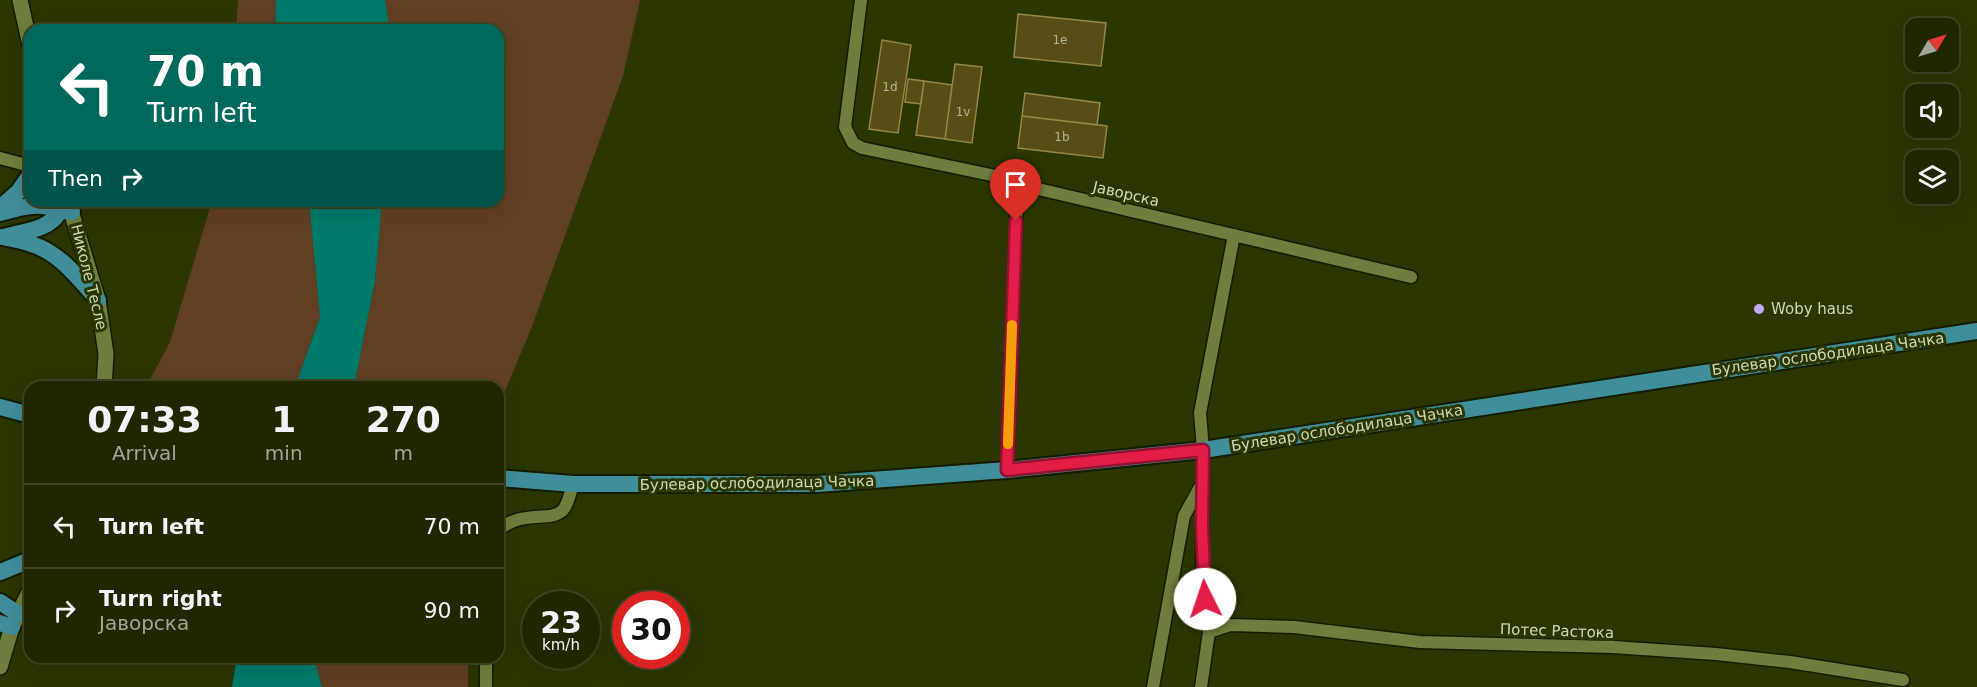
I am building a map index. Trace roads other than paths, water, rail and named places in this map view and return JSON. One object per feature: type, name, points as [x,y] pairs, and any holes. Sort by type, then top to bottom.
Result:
[{"type":"main road","points":[[0,208],[24,184]]},
{"type":"main road","points":[[0,213],[26,207]]},
{"type":"main road","points":[[50,207],[66,208]]},
{"type":"main road","points":[[1,237],[38,228],[54,220],[66,208]]},
{"type":"main road","points":[[1,237],[36,245],[45,250],[75,274],[98,300]]},
{"type":"main road","name":"Булевар ослободилаца Чачка","points":[[504,478],[573,484],[817,484],[1007,470],[1203,450],[1977,331]]},
{"type":"main road","points":[[0,407],[24,413]]},
{"type":"main road","points":[[0,572],[24,562]]},
{"type":"main road","points":[[0,602],[10,621]]},
{"type":"street","points":[[20,0],[25,24]]},
{"type":"street","name":"Јаворска","points":[[861,0],[845,127],[854,143],[862,148],[996,176],[1010,184],[1411,277]]},
{"type":"street","points":[[0,158],[24,164]]},
{"type":"street","points":[[1007,470],[1017,199],[1010,184]]},
{"type":"street","name":"Николе Тесле","points":[[66,208],[98,300],[106,354],[104,381]]},
{"type":"street","points":[[1201,687],[1209,632],[1202,564],[1203,450],[1200,413],[1234,235]]},
{"type":"street","points":[[504,527],[517,519],[559,513],[567,503],[573,484]]},
{"type":"street","points":[[1153,687],[1184,516],[1201,486]]},
{"type":"street","points":[[0,667],[10,621],[24,599]]},
{"type":"street","name":"Потес Растока","points":[[1209,632],[1230,625],[1294,627],[1420,642],[1613,647],[1716,654],[1790,662],[1903,680]]},
{"type":"street","points":[[486,663],[486,687]]},
{"type":"water","points":[[276,0],[385,0],[389,24],[275,24]]},
{"type":"water","points":[[310,207],[381,207],[375,281],[355,381],[297,381],[320,317]]},
{"type":"water","points":[[236,663],[316,663],[322,687],[232,687]]},
{"type":"place","name":"Woby haus","points":[[1759,309]]}]
